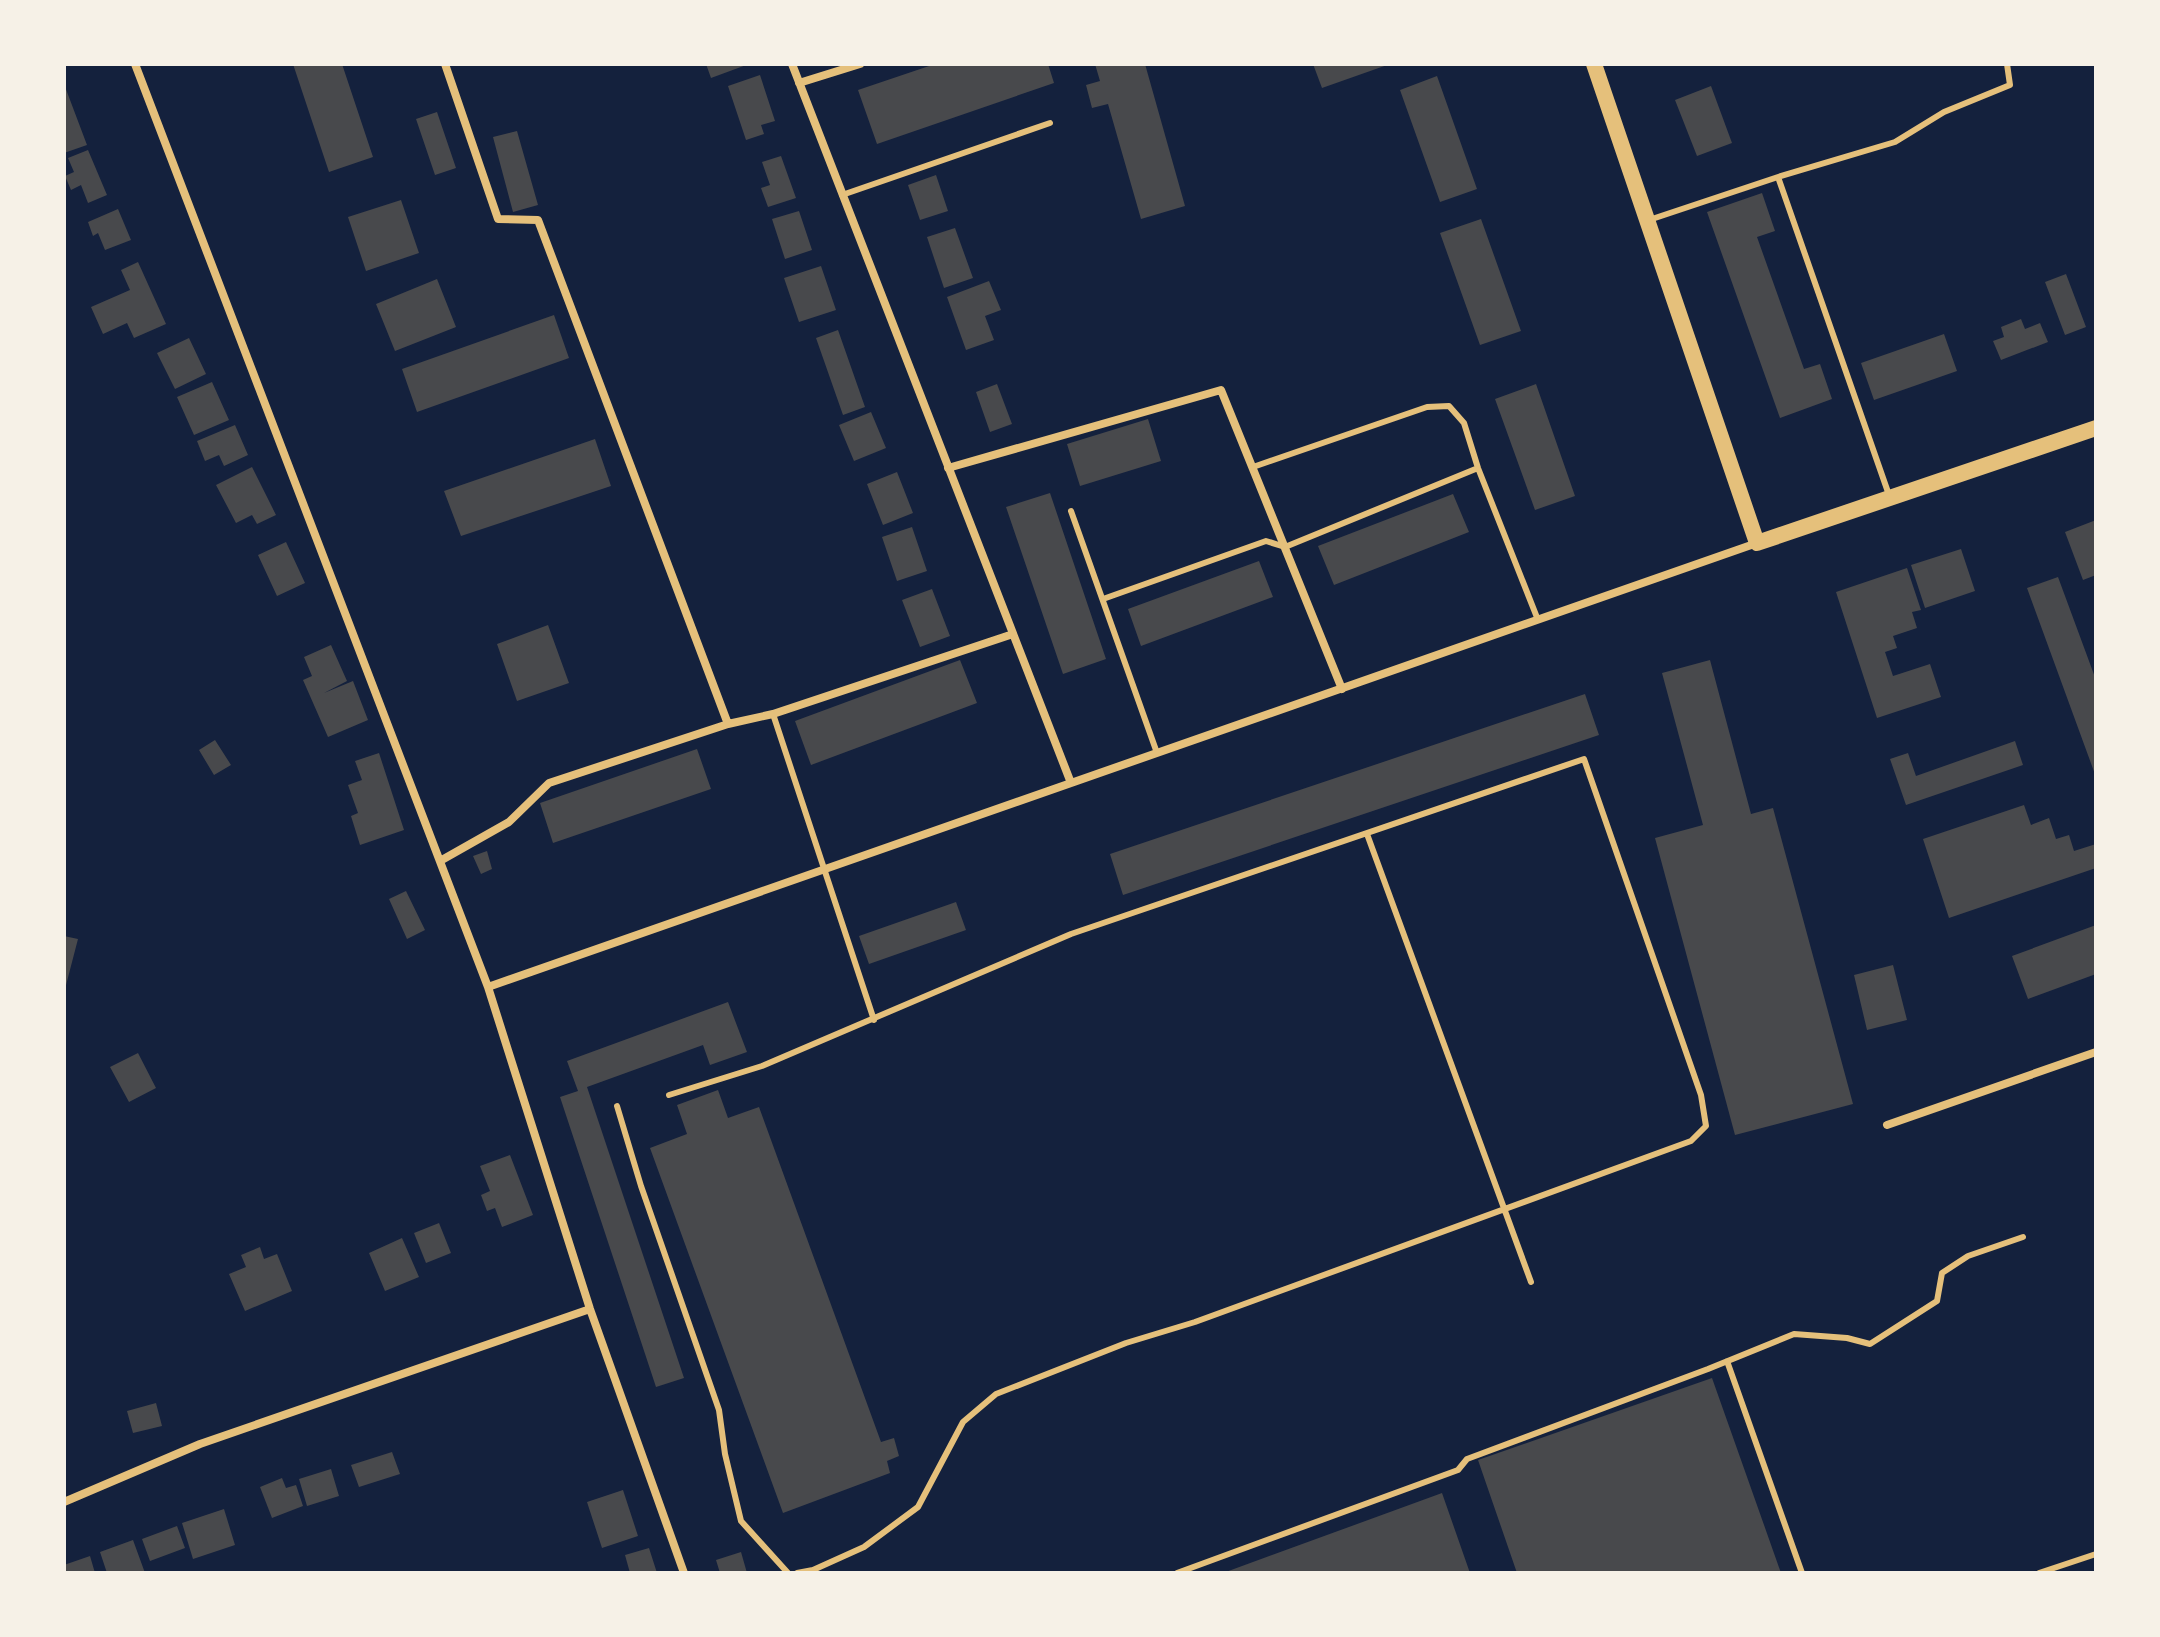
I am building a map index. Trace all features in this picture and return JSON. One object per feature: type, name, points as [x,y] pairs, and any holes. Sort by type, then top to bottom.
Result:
[{"type":"main road","points":[[1594,64],[1757,543],[2096,428]]},
{"type":"street","points":[[135,64],[488,987],[590,1309],[684,1573]]},
{"type":"street","points":[[445,64],[498,219],[538,220],[728,724]]},
{"type":"street","points":[[792,64],[1071,783]]},
{"type":"street","points":[[799,83],[860,64]]},
{"type":"street","points":[[948,468],[1221,390],[1342,689]]},
{"type":"street","points":[[488,987],[1757,543]]},
{"type":"street","points":[[440,861],[509,822],[549,783],[728,724],[773,714],[1013,634]]},
{"type":"street","points":[[1887,1125],[2096,1052]]},
{"type":"street","points":[[65,1499],[200,1444],[590,1309]]},
{"type":"lane","points":[[1647,221],[1895,142],[1944,112],[2010,85],[2007,64]]},
{"type":"lane","points":[[842,195],[1050,123]]},
{"type":"lane","points":[[1778,177],[1891,499]]},
{"type":"lane","points":[[1253,467],[1427,407],[1449,406],[1464,423],[1478,468],[1538,620]]},
{"type":"lane","points":[[1103,599],[1266,541],[1285,547],[1478,468]]},
{"type":"lane","points":[[1071,511],[1157,753]]},
{"type":"lane","points":[[773,714],[874,1020]]},
{"type":"lane","points":[[669,1095],[762,1066],[1071,934],[1584,759],[1701,1095],[1706,1126],[1691,1141],[1195,1322],[1126,1343],[996,1394],[963,1422],[918,1507],[864,1547],[813,1570],[797,1573]]},
{"type":"lane","points":[[1367,834],[1531,1282]]},
{"type":"lane","points":[[617,1106],[641,1186],[719,1410],[725,1454],[741,1521],[788,1573]]},
{"type":"lane","points":[[1177,1573],[1458,1470],[1467,1459],[1794,1334],[1847,1338],[1870,1344],[1937,1301],[1942,1273],[1968,1256],[2023,1237]]},
{"type":"lane","points":[[1727,1361],[1802,1573]]},
{"type":"lane","points":[[2039,1573],[2096,1554]]},
{"type":"building","points":[[293,64],[342,64],[373,157],[329,172]]},
{"type":"building","points":[[706,64],[749,64],[711,78]]},
{"type":"building","points":[[935,64],[1048,64],[1054,83],[877,144],[858,90]]},
{"type":"building","points":[[1095,64],[1145,64],[1185,206],[1141,219],[1108,104],[1092,108],[1086,85],[1100,81]]},
{"type":"building","points":[[1313,64],[1390,64],[1322,88]]},
{"type":"building","points":[[760,75],[775,121],[761,125],[764,134],[746,140],[728,86]]},
{"type":"building","points":[[1437,76],[1477,189],[1440,202],[1400,90]]},
{"type":"building","points":[[64,84],[87,145],[64,153]]},
{"type":"building","points":[[1711,86],[1732,143],[1697,156],[1675,100]]},
{"type":"building","points":[[437,112],[456,168],[435,175],[416,119]]},
{"type":"building","points":[[517,131],[538,205],[513,212],[493,137]]},
{"type":"building","points":[[88,150],[107,195],[88,203],[81,185],[71,190],[65,176],[74,172],[68,158]]},
{"type":"building","points":[[781,156],[796,198],[768,207],[761,188],[770,185],[762,162]]},
{"type":"building","points":[[936,175],[948,211],[920,220],[908,185]]},
{"type":"building","points":[[1762,193],[1775,231],[1757,237],[1804,369],[1820,364],[1832,399],[1780,418],[1707,212]]},
{"type":"building","points":[[401,200],[419,253],[366,271],[348,217]]},
{"type":"building","points":[[118,209],[131,240],[105,250],[98,233],[93,236],[88,222]]},
{"type":"building","points":[[799,211],[812,250],[785,259],[772,219]]},
{"type":"building","points":[[1481,219],[1521,331],[1480,345],[1440,233]]},
{"type":"building","points":[[955,228],[973,278],[944,288],[927,237]]},
{"type":"building","points":[[138,262],[166,324],[134,338],[127,323],[103,334],[91,307],[130,290],[121,270]]},
{"type":"building","points":[[821,266],[836,310],[799,322],[784,278]]},
{"type":"building","points":[[2066,274],[2086,327],[2065,335],[2045,282]]},
{"type":"building","points":[[437,279],[456,327],[395,351],[376,304]]},
{"type":"building","points":[[989,281],[1001,310],[985,316],[994,340],[966,350],[947,297]]},
{"type":"building","points":[[554,315],[569,358],[417,412],[402,369]]},
{"type":"building","points":[[2021,319],[2025,329],[2040,323],[2048,342],[2001,360],[1993,341],[2004,337],[2001,327]]},
{"type":"building","points":[[838,330],[865,407],[843,415],[816,338]]},
{"type":"building","points":[[1944,334],[1957,371],[1874,400],[1861,363]]},
{"type":"building","points":[[189,338],[206,374],[175,389],[157,353]]},
{"type":"building","points":[[212,382],[229,420],[194,435],[177,397]]},
{"type":"building","points":[[997,384],[1012,424],[990,432],[976,392]]},
{"type":"building","points":[[1536,384],[1575,496],[1535,510],[1495,399]]},
{"type":"building","points":[[871,412],[886,448],[854,461],[839,425]]},
{"type":"building","points":[[1148,419],[1161,461],[1080,486],[1067,444]]},
{"type":"building","points":[[235,425],[248,455],[224,466],[219,455],[205,461],[197,441]]},
{"type":"building","points":[[595,439],[611,486],[461,536],[444,491]]},
{"type":"building","points":[[252,467],[276,515],[257,524],[252,515],[236,523],[216,485]]},
{"type":"building","points":[[897,472],[913,513],[883,525],[867,484]]},
{"type":"building","points":[[1050,493],[1106,659],[1063,674],[1006,507]]},
{"type":"building","points":[[1453,494],[1469,532],[1334,585],[1318,546]]},
{"type":"building","points":[[2096,520],[2096,575],[2083,580],[2065,532]]},
{"type":"building","points":[[912,527],[927,571],[897,581],[882,537]]},
{"type":"building","points":[[286,542],[305,583],[277,596],[258,555]]},
{"type":"building","points":[[1961,549],[1975,591],[1925,608],[1911,565]]},
{"type":"building","points":[[1259,561],[1273,597],[1141,646],[1128,609]]},
{"type":"building","points":[[1907,568],[1921,610],[1912,612],[1917,628],[1893,636],[1897,648],[1885,652],[1893,676],[1930,664],[1941,697],[1877,718],[1836,592]]},
{"type":"building","points":[[2058,577],[2096,680],[2096,777],[2027,588]]},
{"type":"building","points":[[932,589],[950,636],[920,647],[902,600]]},
{"type":"building","points":[[548,625],[569,683],[517,701],[497,644]]},
{"type":"building","points":[[331,645],[347,681],[324,693],[353,681],[368,720],[328,737],[303,680],[312,676],[304,657]]},
{"type":"building","points":[[960,660],[977,703],[811,765],[795,721]]},
{"type":"building","points":[[1710,660],[1751,814],[1773,808],[1853,1104],[1735,1135],[1655,838],[1703,825],[1662,673]]},
{"type":"building","points":[[1585,694],[1599,735],[1123,895],[1110,854]]},
{"type":"building","points":[[215,740],[231,765],[214,775],[199,750]]},
{"type":"building","points":[[2015,741],[2023,765],[1906,805],[1890,759],[1908,753],[1916,776]]},
{"type":"building","points":[[697,749],[711,789],[553,843],[540,803]]},
{"type":"building","points":[[379,753],[404,830],[360,845],[351,816],[358,813],[348,785],[362,780],[355,761]]},
{"type":"building","points":[[2024,805],[2031,825],[2049,818],[2056,839],[2069,835],[2074,851],[2096,844],[2096,868],[1949,918],[1923,839]]},
{"type":"building","points":[[487,851],[492,869],[481,874],[473,856]]},
{"type":"building","points":[[406,891],[425,930],[407,939],[389,899]]},
{"type":"building","points":[[956,902],[966,930],[869,964],[859,936]]},
{"type":"building","points":[[2096,925],[2096,974],[2028,999],[2012,956]]},
{"type":"building","points":[[64,936],[78,939],[65,989],[64,989]]},
{"type":"building","points":[[1893,965],[1907,1020],[1867,1030],[1854,975]]},
{"type":"building","points":[[728,1002],[747,1052],[710,1065],[703,1045],[587,1087],[684,1378],[656,1387],[560,1097],[578,1091],[567,1061]]},
{"type":"building","points":[[138,1053],[156,1088],[129,1102],[110,1067]]},
{"type":"building","points":[[718,1090],[728,1118],[759,1107],[881,1442],[894,1438],[899,1456],[887,1461],[890,1473],[783,1513],[650,1148],[687,1134],[677,1105]]},
{"type":"building","points":[[510,1155],[533,1215],[502,1227],[495,1208],[487,1211],[481,1195],[490,1191],[480,1166]]},
{"type":"building","points":[[439,1223],[451,1253],[426,1263],[414,1233]]},
{"type":"building","points":[[402,1238],[419,1277],[385,1291],[369,1253]]},
{"type":"building","points":[[260,1247],[264,1259],[277,1254],[292,1291],[245,1311],[229,1274],[246,1267],[241,1255]]},
{"type":"building","points":[[1712,1378],[1781,1573],[1517,1573],[1478,1460]]},
{"type":"building","points":[[156,1403],[162,1426],[133,1433],[127,1411]]},
{"type":"building","points":[[392,1452],[400,1474],[359,1487],[351,1465]]},
{"type":"building","points":[[331,1469],[339,1496],[307,1506],[299,1479]]},
{"type":"building","points":[[282,1478],[286,1488],[296,1485],[303,1506],[272,1518],[260,1487]]},
{"type":"building","points":[[623,1490],[638,1536],[602,1548],[587,1502]]},
{"type":"building","points":[[1442,1493],[1470,1573],[1223,1573]]},
{"type":"building","points":[[224,1509],[235,1545],[193,1559],[182,1523]]},
{"type":"building","points":[[177,1526],[185,1548],[150,1561],[142,1539]]},
{"type":"building","points":[[133,1540],[145,1573],[107,1573],[100,1552]]},
{"type":"building","points":[[649,1548],[657,1573],[630,1573],[625,1555]]},
{"type":"building","points":[[741,1552],[747,1573],[720,1573],[716,1560]]},
{"type":"building","points":[[90,1556],[95,1573],[64,1573],[64,1565]]}]
